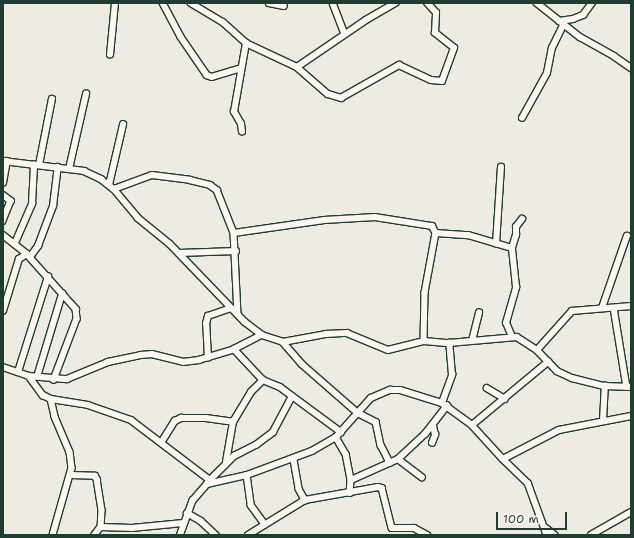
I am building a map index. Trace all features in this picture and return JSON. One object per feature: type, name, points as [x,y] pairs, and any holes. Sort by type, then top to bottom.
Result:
[{"type":"street","points":[[110,55],[115,3]]},
{"type":"street","points":[[163,3],[181,37],[207,75],[212,77],[241,68]]},
{"type":"street","points":[[191,3],[223,22],[246,42],[297,67],[323,89],[337,97],[361,88],[399,65],[440,82],[444,78],[454,48],[435,33],[436,13],[427,3]]},
{"type":"street","points":[[269,3],[284,6]]},
{"type":"street","points":[[333,3],[345,34]]},
{"type":"street","points":[[297,67],[345,34],[396,3]]},
{"type":"street","points":[[537,3],[561,23],[631,68]]},
{"type":"street","points":[[561,23],[573,20],[583,15],[592,3]]},
{"type":"street","points":[[522,118],[547,73],[552,48],[561,23]]},
{"type":"street","points":[[242,132],[242,124],[234,112],[246,42]]},
{"type":"street","points":[[69,169],[86,94]]},
{"type":"street","points":[[15,243],[32,204],[36,165],[52,99]]},
{"type":"street","points":[[108,184],[123,125]]},
{"type":"street","points":[[3,183],[5,161],[84,171],[108,184],[114,188],[138,218],[179,253],[231,308],[262,335],[283,342],[326,334],[346,333],[388,350],[424,341],[449,343],[512,337],[526,342],[538,350],[557,371],[572,378],[605,386],[629,387],[614,308]]},
{"type":"street","points":[[3,311],[19,259],[28,256],[38,246],[53,206],[58,167]]},
{"type":"street","points":[[496,244],[501,167]]},
{"type":"street","points":[[114,188],[152,175],[172,176],[210,185],[221,197],[234,233],[238,314]]},
{"type":"street","points":[[3,195],[11,201],[3,221]]},
{"type":"street","points":[[234,233],[324,220],[374,217],[429,225],[435,228],[436,233],[425,293],[424,341]]},
{"type":"street","points":[[512,337],[506,323],[516,287],[512,248],[516,235],[516,227],[522,219]]},
{"type":"street","points":[[436,233],[460,233],[512,248]]},
{"type":"street","points":[[3,235],[15,243],[48,277],[77,314],[54,380]]},
{"type":"street","points":[[602,308],[627,236]]},
{"type":"street","points":[[179,253],[236,251]]},
{"type":"street","points":[[18,372],[48,277]]},
{"type":"street","points":[[37,377],[62,294]]},
{"type":"street","points":[[538,350],[570,312],[631,306]]},
{"type":"street","points":[[208,358],[206,324],[208,316],[231,308]]},
{"type":"street","points":[[472,341],[479,313]]},
{"type":"street","points":[[3,367],[29,376],[54,380],[76,377],[108,362],[141,355],[152,354],[183,362],[208,358],[234,349],[262,335]]},
{"type":"street","points":[[283,342],[302,364],[358,413],[376,423],[381,445],[390,463]]},
{"type":"street","points":[[351,480],[398,458],[433,426],[444,405],[452,375],[449,343]]},
{"type":"street","points":[[234,349],[263,380],[280,386],[292,397],[341,432]]},
{"type":"street","points":[[472,425],[548,362]]},
{"type":"street","points":[[29,376],[43,395],[51,399],[118,413],[131,420],[161,442],[208,482]]},
{"type":"street","points":[[226,462],[233,422],[251,392],[263,380]]},
{"type":"street","points":[[603,421],[605,386]]},
{"type":"street","points":[[487,388],[505,399]]},
{"type":"street","points":[[208,482],[247,475],[294,460],[336,437],[372,398],[390,390],[400,390],[444,405],[472,425],[503,459],[528,483],[541,523],[555,535]]},
{"type":"street","points":[[180,535],[187,513],[196,495],[226,462],[273,432],[292,397]]},
{"type":"street","points":[[51,399],[54,417],[70,452],[71,475],[53,535]]},
{"type":"street","points":[[503,459],[552,433],[631,416]]},
{"type":"street","points":[[161,442],[176,421],[181,418],[206,418],[233,422]]},
{"type":"street","points":[[432,443],[435,435],[433,426]]},
{"type":"street","points":[[336,437],[345,451],[351,480],[350,493]]},
{"type":"street","points":[[398,458],[422,477]]},
{"type":"street","points":[[294,460],[299,489],[305,500]]},
{"type":"street","points":[[71,475],[94,476],[97,479],[102,510],[101,526],[95,535]]},
{"type":"street","points":[[247,475],[251,505],[265,524]]},
{"type":"street","points":[[248,535],[305,500],[380,487],[392,528],[414,528],[427,535]]},
{"type":"street","points":[[591,535],[631,512]]},
{"type":"street","points":[[187,513],[201,521],[216,535]]},
{"type":"street","points":[[101,526],[132,528],[183,523]]},
{"type":"street","points":[[546,528],[547,535]]}]
